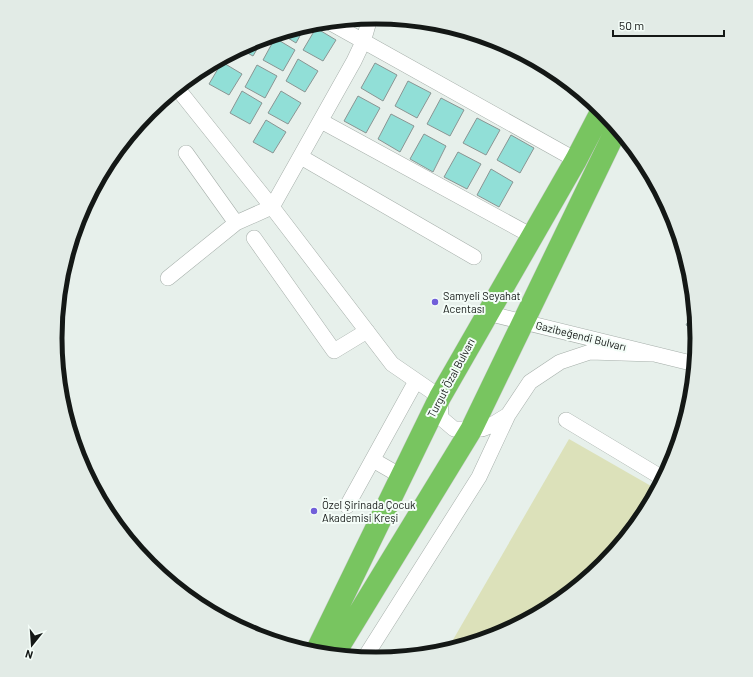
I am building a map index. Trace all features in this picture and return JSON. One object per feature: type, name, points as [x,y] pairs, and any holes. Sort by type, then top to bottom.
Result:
[{"type":"highway","name":"Turgut Özal Bulvarı","points":[[318,647],[440,397],[576,160],[599,116]]},
{"type":"highway","points":[[337,650],[471,430],[615,133]]},
{"type":"street","points":[[168,278],[236,223],[272,208],[354,61],[363,42],[368,24]]},
{"type":"street","points":[[337,27],[576,160]]},
{"type":"street","points":[[181,93],[392,364],[440,397],[441,418],[454,429],[471,430]]},
{"type":"street","points":[[321,121],[532,236]]},
{"type":"street","points":[[186,153],[236,223]]},
{"type":"street","points":[[301,157],[474,257]]},
{"type":"street","points":[[254,238],[334,351],[367,331]]},
{"type":"street","name":"Gazibeğendi Bulvarı","points":[[487,313],[690,363]]},
{"type":"street","name":"Gazibeğendi Bulvarı","points":[[471,430],[490,426],[508,415],[530,382],[560,362],[590,352],[652,354]]},
{"type":"street","points":[[348,506],[416,380]]},
{"type":"street","points":[[368,653],[479,477],[508,415]]},
{"type":"street","points":[[566,420],[660,476]]},
{"type":"street","points":[[373,460],[401,476]]},
{"type":"green space","points":[[569,439],[654,488],[638,513],[613,546],[584,575],[568,588],[534,611],[516,621],[478,636],[451,644]]},
{"type":"building","points":[[318,29],[336,40],[323,61],[303,50],[315,30]]},
{"type":"building","points":[[301,33],[296,43],[287,37]]},
{"type":"building","points":[[278,40],[295,50],[283,71],[263,60],[273,42],[275,41]]},
{"type":"building","points":[[258,47],[253,56],[246,52]]},
{"type":"building","points":[[298,59],[318,71],[305,92],[286,81]]},
{"type":"building","points":[[224,63],[242,74],[229,95],[209,84],[220,65]]},
{"type":"building","points":[[375,63],[397,75],[383,101],[361,88]]},
{"type":"building","points":[[257,65],[277,76],[265,98],[245,87]]},
{"type":"building","points":[[408,81],[431,93],[417,118],[395,106]]},
{"type":"building","points":[[242,91],[262,103],[250,124],[230,113]]},
{"type":"building","points":[[281,91],[301,103],[288,124],[268,113]]},
{"type":"building","points":[[358,96],[380,108],[366,133],[344,121]]},
{"type":"building","points":[[441,98],[464,110],[450,136],[427,124]]},
{"type":"building","points":[[391,114],[414,126],[400,152],[378,139]]},
{"type":"building","points":[[477,118],[500,130],[486,155],[463,143]]},
{"type":"building","points":[[266,120],[286,132],[273,153],[253,142]]},
{"type":"building","points":[[424,134],[446,146],[433,172],[410,159]]},
{"type":"building","points":[[511,135],[534,148],[520,173],[497,160]]},
{"type":"building","points":[[458,152],[481,164],[467,189],[444,177]]},
{"type":"building","points":[[491,169],[513,182],[499,207],[477,195]]},
{"type":"building","points":[[690,318],[690,327],[686,325]]},
{"type":"place","name":"Samyeli Seyahat Acentası","points":[[435,302]]},
{"type":"place","name":"Özel Şirinada Çocuk Akademisi Kreşi","points":[[314,511]]}]
